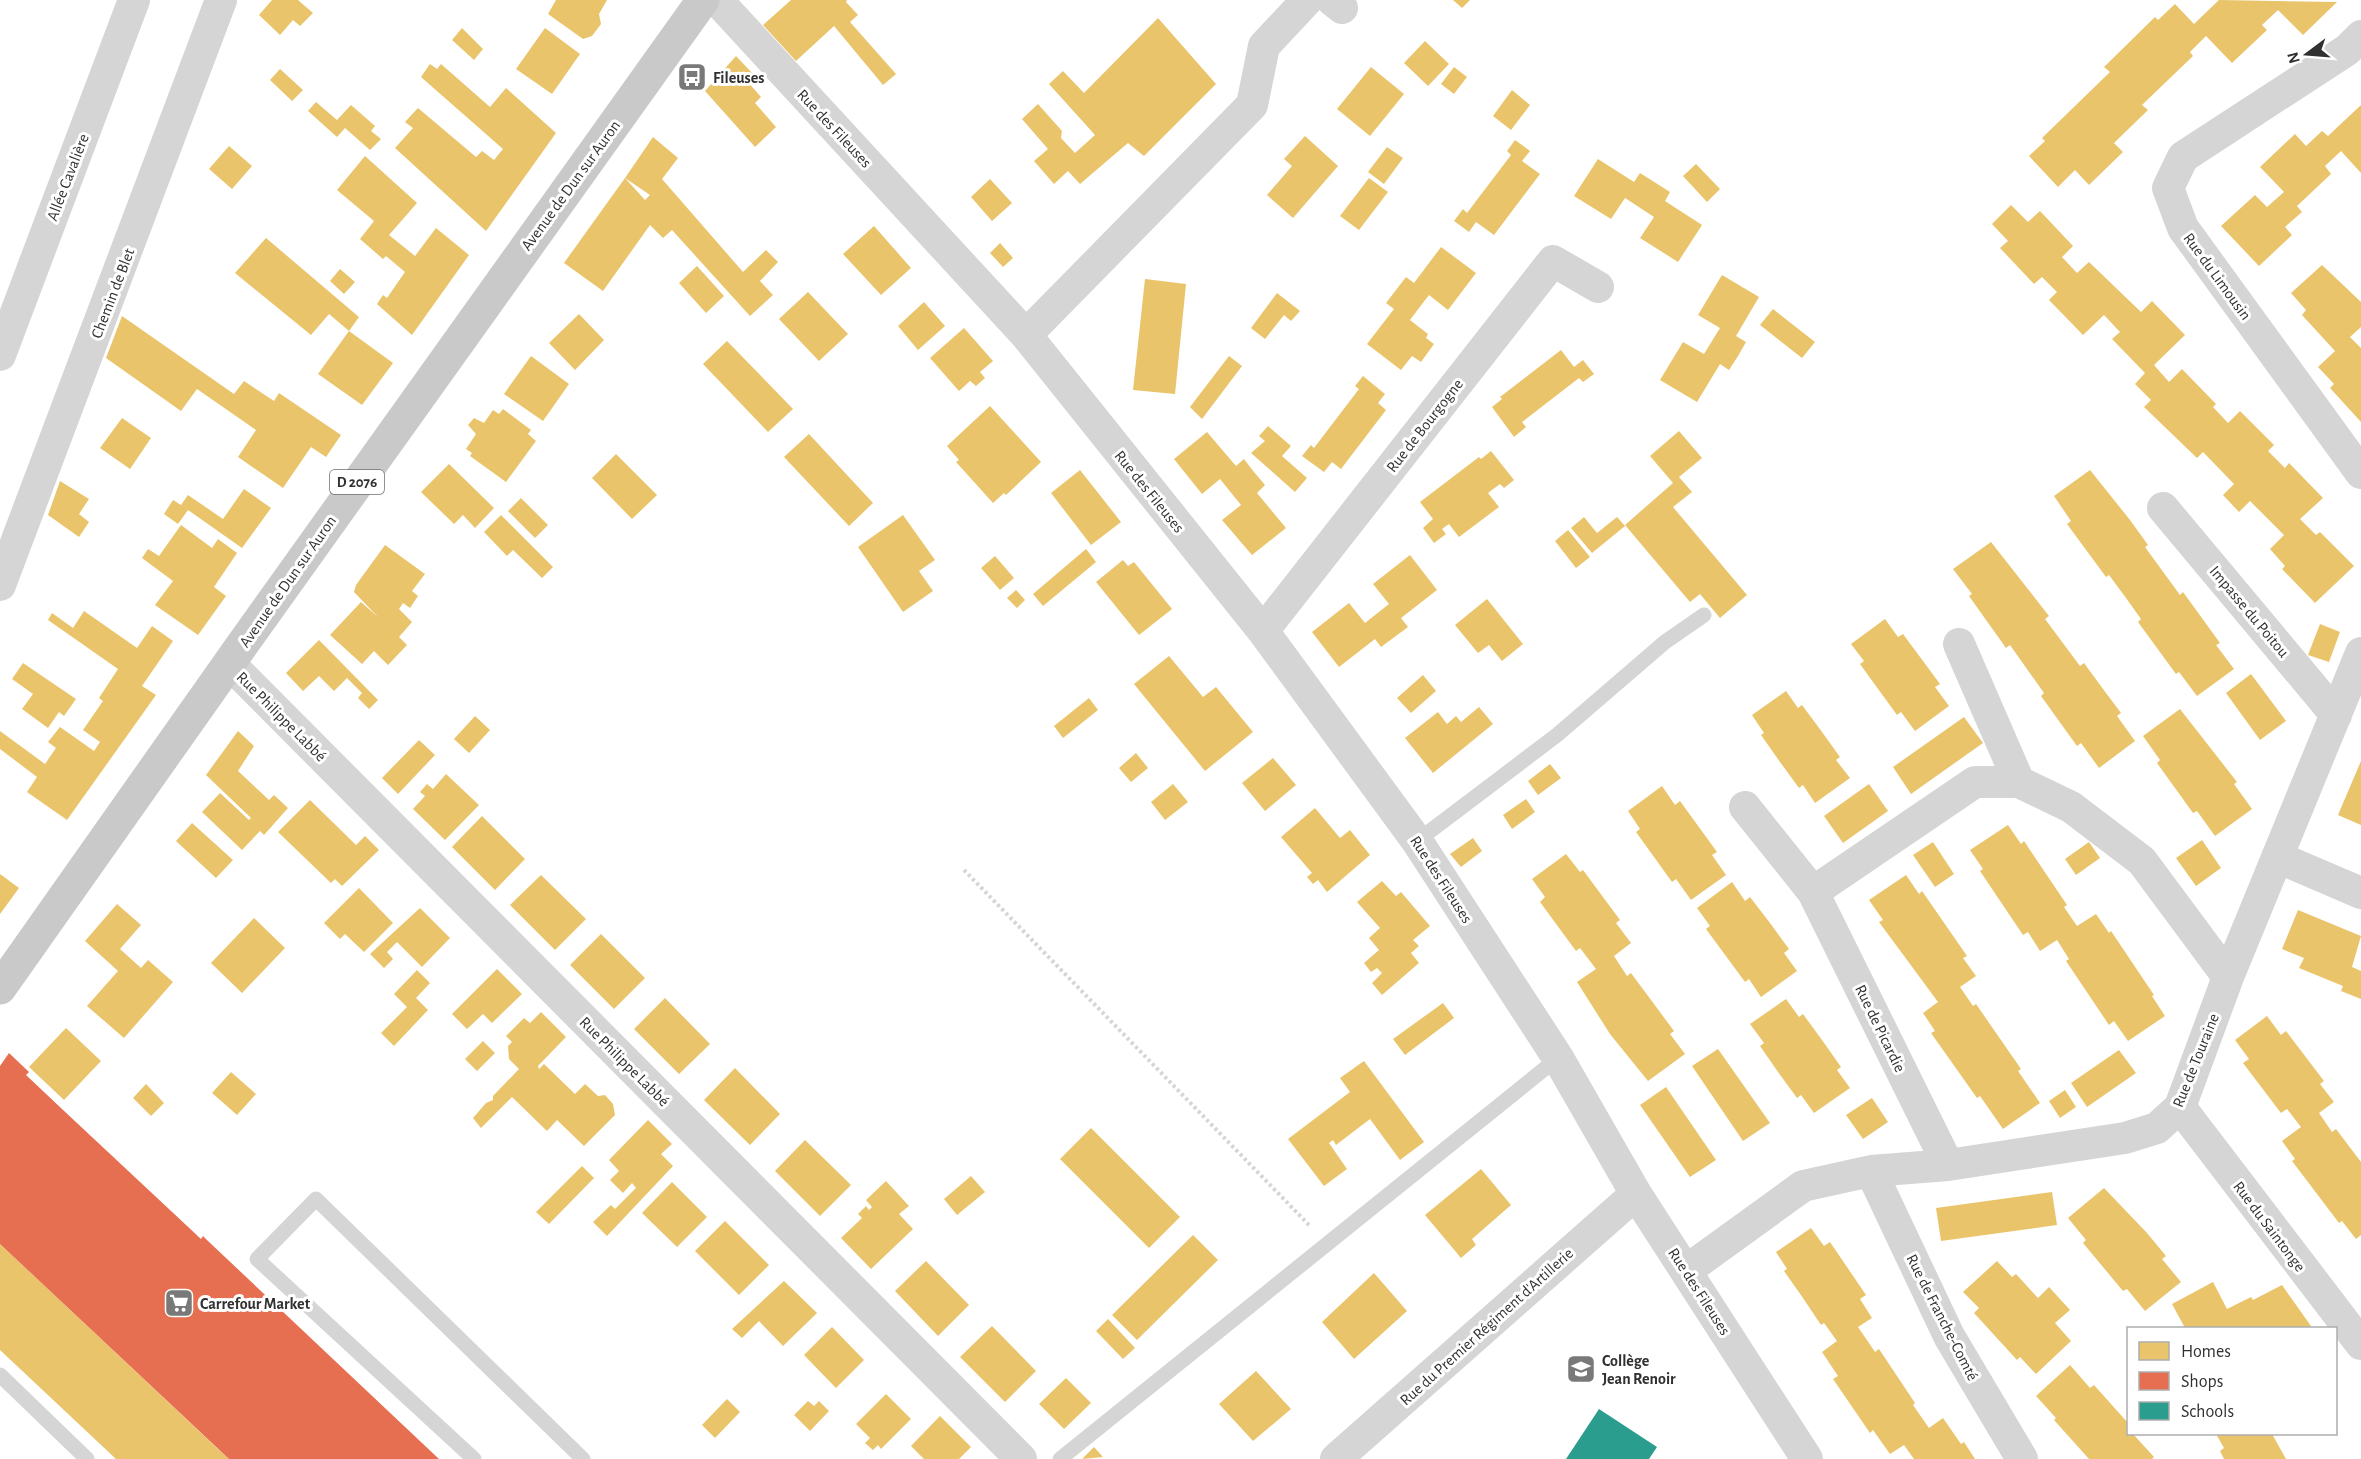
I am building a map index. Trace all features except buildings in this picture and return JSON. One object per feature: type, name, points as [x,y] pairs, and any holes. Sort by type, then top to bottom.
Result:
[{"type":"main road","name":"Avenue de Dun sur Auron","points":[[0,988],[229,663],[703,0]]},
{"type":"street","name":"Allée Cavalière","points":[[0,355],[134,0]]},
{"type":"street","name":"Chemin de Blet","points":[[0,585],[221,0]]},
{"type":"street","name":"Rue des Fileuses","points":[[717,0],[1026,335],[1263,631],[1417,841],[1558,1058],[1636,1194],[1807,1459]]},
{"type":"street","points":[[1026,335],[1252,105],[1264,46],[1307,0]]},
{"type":"street","name":"Rue du Limousin","points":[[2361,36],[2347,50],[2183,157],[2168,188],[2183,228],[2361,473]]},
{"type":"street","name":"Rue de Bourgogne","points":[[1263,631],[1553,261],[1598,287]]},
{"type":"street","name":"Impasse du Poitou","points":[[2163,508],[2336,715]]},
{"type":"street","points":[[1959,644],[2019,782]]},
{"type":"street","name":"Rue de Touraine","points":[[1687,1270],[1803,1186],[1871,1171],[1948,1165],[2125,1138],[2157,1128],[2180,1107],[2228,977],[2361,653]]},
{"type":"street","name":"Rue Philippe Labbé","points":[[229,663],[1020,1459]]},
{"type":"street","points":[[1813,892],[1975,782],[2019,782],[2072,807],[2142,861],[2228,977]]},
{"type":"street","name":"Rue de Picardie","points":[[1745,807],[1813,892],[1948,1165]]},
{"type":"street","points":[[2277,857],[2361,893]]},
{"type":"street","name":"Rue du Saintonge","points":[[2180,1107],[2361,1344]]},
{"type":"street","name":"Rue de Franche-Comté","points":[[1871,1171],[1949,1336],[2022,1459]]},
{"type":"street","name":"Rue du Premier Régiment d'Artillerie","points":[[1336,1459],[1636,1194]]},
{"type":"lane","points":[[1417,841],[1557,735],[1665,642],[1704,615]]},
{"type":"lane","points":[[1060,1459],[1558,1058]]},
{"type":"lane","points":[[474,1459],[257,1258],[316,1198],[583,1459]]},
{"type":"lane","points":[[0,1376],[87,1459]]},
{"type":"path","points":[[964,870],[1327,1244]]},
{"type":"place","name":"Fileuses","points":[[692,77]]},
{"type":"place","name":"Carrefour Market","points":[[179,1303]]},
{"type":"place","name":"Collège Jean Renoir","points":[[1581,1369]]}]
